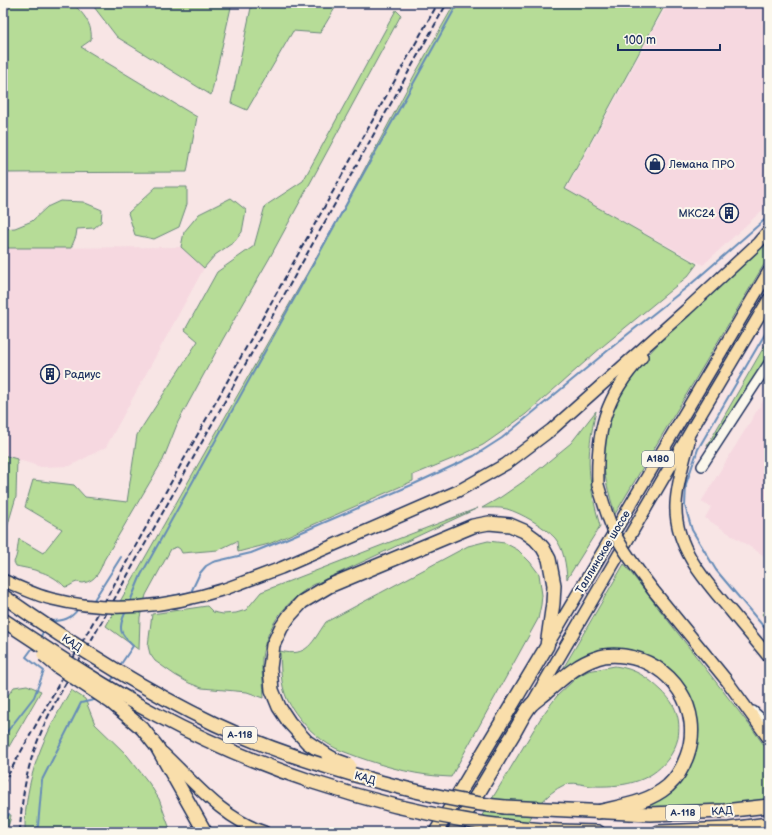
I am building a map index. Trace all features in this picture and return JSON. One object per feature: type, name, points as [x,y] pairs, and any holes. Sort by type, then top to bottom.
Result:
[{"type":"highway","points":[[505,807],[484,799],[418,786],[363,771],[335,760],[307,742],[289,722],[279,707],[272,690],[270,668],[273,645],[281,628],[302,602],[329,586],[473,526],[489,523],[510,525],[524,531],[535,539],[549,558],[554,584],[547,646]]},
{"type":"highway","name":"КАД","points":[[3,596],[102,663],[152,692],[216,724],[261,744],[336,769],[416,792],[453,800],[532,810],[658,814],[724,811],[769,806]]},
{"type":"highway","points":[[3,620],[57,666],[111,702],[142,728],[157,747],[205,832]]},
{"type":"highway","name":"КАД","points":[[3,620],[94,679],[155,714],[214,744],[309,781],[446,817],[496,825],[560,832],[598,832]]},
{"type":"highway","name":"Таллинское шоссе","points":[[436,832],[547,646]]},
{"type":"highway","points":[[530,706],[572,670],[598,657],[617,655],[635,658],[654,666],[667,675],[679,689],[688,705],[692,735],[690,750],[678,775],[669,785],[658,793],[640,801],[598,812]]},
{"type":"highway","name":"Таллинское шоссе","points":[[457,830],[530,706]]},
{"type":"highway","name":"КАД","points":[[659,832],[729,829],[769,824]]},
{"type":"main road","points":[[3,580],[29,592],[74,604],[103,607],[130,607],[181,601],[224,589],[281,568],[458,491],[512,460],[551,430],[686,310],[758,243],[769,230]]},
{"type":"main road","name":"Таллинское шоссе","points":[[547,646],[769,271]]},
{"type":"main road","name":"Таллинское шоссе","points":[[530,706],[769,299]]},
{"type":"main road","points":[[686,310],[623,379],[608,406],[600,433],[597,461],[598,484],[615,534],[632,561],[653,590],[727,681],[769,739]]},
{"type":"main road","points":[[692,429],[681,474],[676,503],[678,526],[682,541],[691,559],[712,590],[769,657]]},
{"type":"main road","points":[[157,747],[210,799],[231,816],[257,830],[264,832]]},
{"type":"street","points":[[702,466],[769,363]]},
{"type":"street","points":[[727,681],[757,715],[769,726]]},
{"type":"shaded area","points":[[668,3],[769,3],[769,204],[703,265],[566,190]]},
{"type":"shaded area","points":[[181,247],[204,268],[106,447],[70,466],[41,467],[3,455],[3,248]]},
{"type":"shaded area","points":[[769,391],[769,559],[705,518],[711,507],[701,502]]},
{"type":"green space","points":[[3,3],[72,3],[89,24],[91,40],[81,47],[197,117],[187,172],[3,173]]},
{"type":"green space","points":[[91,3],[232,3],[211,95],[117,37]]},
{"type":"green space","points":[[252,3],[338,3],[320,33],[293,31],[247,110],[231,103]]},
{"type":"green space","points":[[455,3],[666,3],[565,189],[697,264],[688,276],[603,346],[526,414],[483,445],[413,475],[413,481],[269,544],[238,552],[237,541],[218,550],[182,553],[177,547],[171,549],[146,595],[140,617],[139,650],[106,626],[338,219],[416,72]]},
{"type":"green space","points":[[396,10],[401,15],[269,259],[178,422],[163,460],[104,560],[97,575],[87,582],[77,582],[65,587],[60,582],[48,575],[36,570],[16,566],[14,562],[17,554],[19,539],[43,553],[62,529],[25,507],[33,480],[74,485],[85,497],[127,502],[137,435],[198,341],[185,330],[217,272],[254,246],[265,206],[303,181]]},
{"type":"green space","points":[[156,187],[187,187],[187,204],[179,227],[154,239],[135,235],[128,213]]},
{"type":"green space","points":[[231,198],[246,210],[242,232],[234,242],[215,255],[204,268],[181,247],[184,232],[199,214]]},
{"type":"green space","points":[[60,201],[83,202],[102,210],[101,222],[94,228],[77,229],[71,248],[3,248],[3,229],[15,228],[32,221],[47,207]]},
{"type":"green space","points":[[769,238],[769,256],[615,514],[605,475],[604,451],[608,428],[615,406],[625,387],[636,369],[665,337]]},
{"type":"green space","points":[[769,338],[769,355],[712,445],[707,446]]},
{"type":"green space","points":[[596,411],[590,442],[589,469],[600,526],[567,579],[562,552],[558,542],[551,534],[532,521],[513,511],[501,508],[482,508],[527,479],[571,443]]},
{"type":"green space","points":[[3,455],[17,459],[16,497],[3,541]]},
{"type":"green space","points":[[478,508],[303,591],[286,607],[273,625],[268,635],[262,658],[264,698],[247,692],[202,688],[189,683],[155,661],[150,654],[148,646],[152,614],[207,606],[213,612],[223,614],[236,613],[246,610],[261,592]]},
{"type":"green space","points":[[488,541],[505,543],[518,550],[530,562],[539,574],[542,595],[541,605],[538,619],[451,777],[416,773],[370,761],[331,746],[310,730],[299,718],[287,699],[282,681],[280,651],[289,653],[303,650],[313,642],[326,622],[468,546]]},
{"type":"green space","points":[[624,564],[769,752],[769,799],[745,804],[638,809],[675,785],[693,707],[634,652],[561,672]]},
{"type":"green space","points":[[769,606],[769,623],[762,614]]},
{"type":"green space","points":[[615,666],[629,669],[646,678],[662,691],[671,701],[678,718],[679,731],[674,749],[668,759],[652,774],[633,782],[613,786],[591,786],[574,783],[564,785],[545,798],[535,811],[524,832],[472,832],[542,716],[557,696],[577,677],[588,671]]},
{"type":"green space","points":[[27,685],[41,691],[3,757],[3,702],[14,687]]},
{"type":"green space","points":[[71,690],[85,699],[95,724],[127,755],[149,783],[159,799],[171,832],[25,832],[28,793],[32,775],[44,740]]},
{"type":"green space","points":[[7,814],[11,815],[10,820],[3,832],[3,820]]},
{"type":"waterway","points":[[129,604],[141,575],[458,3]]},
{"type":"waterway","points":[[167,597],[191,592],[200,573],[206,566],[213,562],[251,553],[281,541],[414,484],[474,456],[502,438],[691,284],[769,216]]},
{"type":"waterway","points":[[769,327],[698,449],[686,484],[685,506],[692,530],[716,570],[769,633]]},
{"type":"waterway","points":[[92,603],[121,557]]},
{"type":"waterway","points":[[50,622],[66,619],[80,609]]},
{"type":"waterway","points":[[119,667],[133,646],[125,638],[121,631],[121,623],[126,611]]},
{"type":"waterway","points":[[39,639],[44,631]]},
{"type":"waterway","points":[[3,737],[34,697],[44,671],[26,657],[34,646]]},
{"type":"waterway","points":[[110,683],[115,675]]},
{"type":"waterway","points":[[36,832],[38,826],[42,780],[81,703],[98,699]]},
{"type":"waterway","points":[[3,826],[9,814]]},
{"type":"railway","points":[[3,784],[438,3]]},
{"type":"railway","points":[[20,832],[22,801],[28,771],[46,720],[447,3]]},
{"type":"place","name":"Лемана ПРО","points":[[655,164]]},
{"type":"place","name":"МКС24","points":[[729,213]]},
{"type":"place","name":"Радиус","points":[[50,374]]}]
